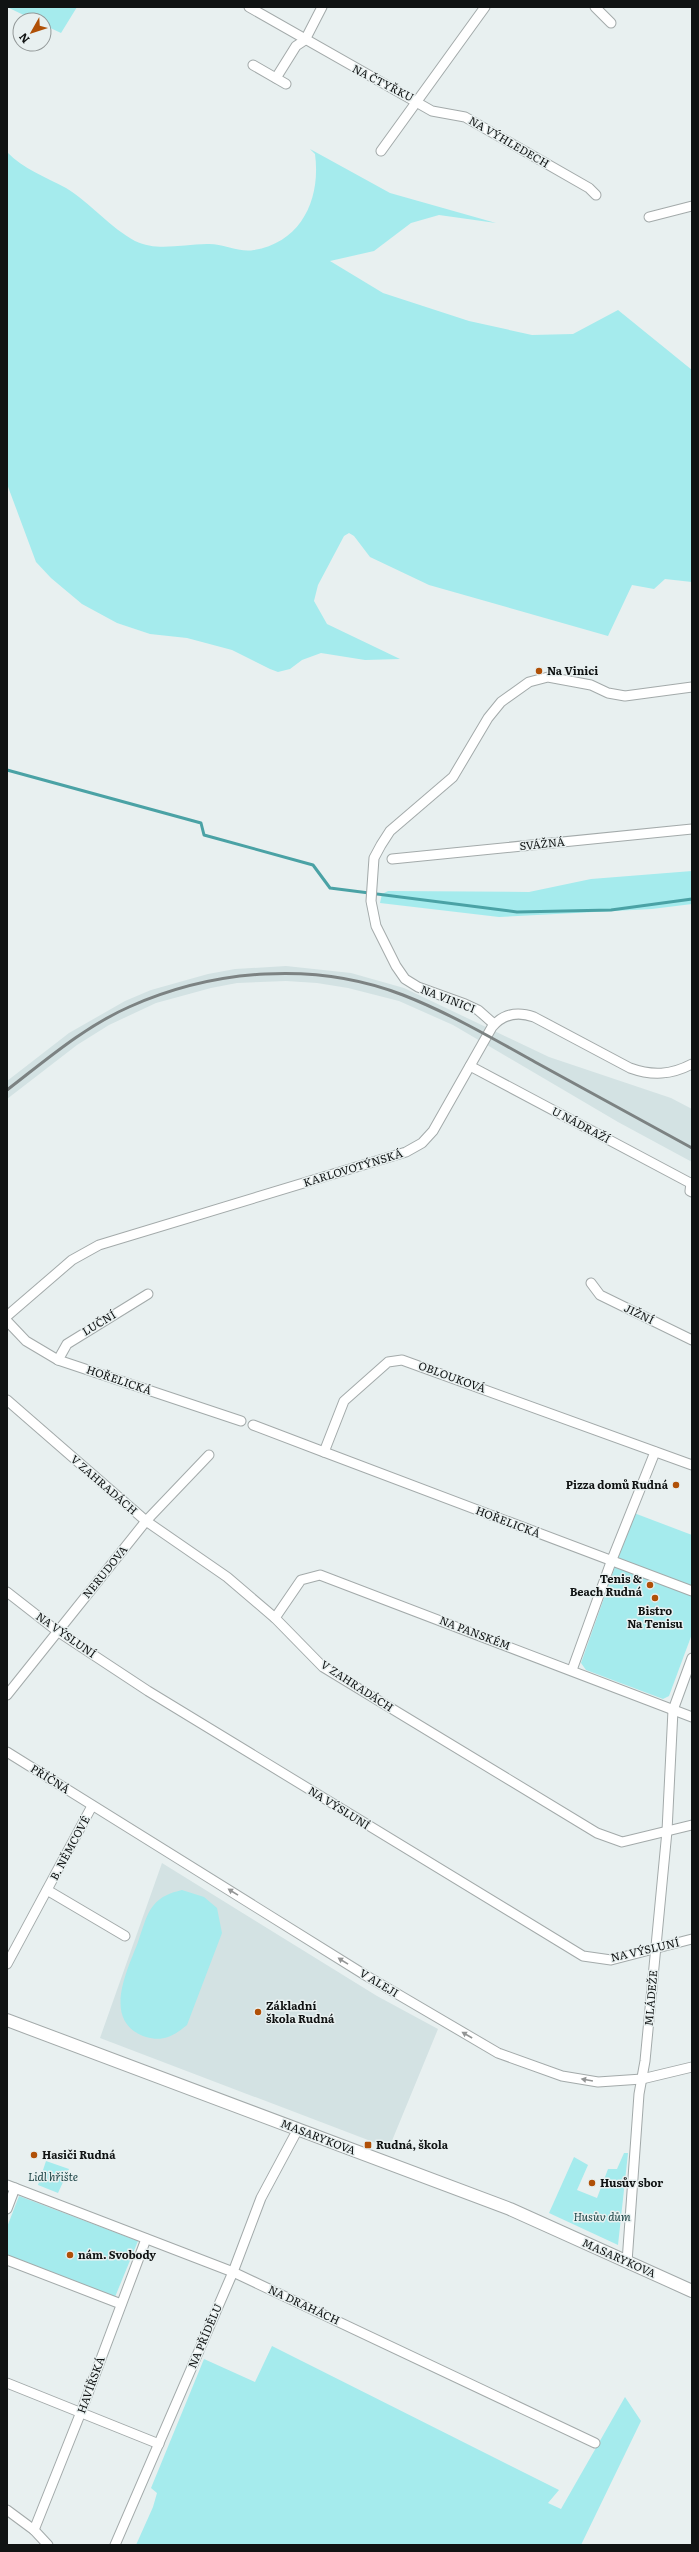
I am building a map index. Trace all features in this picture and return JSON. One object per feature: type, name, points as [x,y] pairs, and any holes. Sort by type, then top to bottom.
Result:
[{"type":"main road","name":"MASARYKOVA","points":[[7,2021],[510,2209],[692,2291]]},
{"type":"street","name":"NA ČTYŘKU","points":[[249,7],[305,40],[416,101],[485,7]]},
{"type":"street","points":[[276,78],[296,46],[305,40],[322,7]]},
{"type":"street","points":[[595,7],[611,23]]},
{"type":"street","points":[[253,65],[286,84]]},
{"type":"street","points":[[381,151],[416,101]]},
{"type":"street","name":"NA VÝHLEDECH","points":[[416,101],[432,111],[465,117],[589,188],[596,195]]},
{"type":"street","points":[[649,217],[692,206]]},
{"type":"street","name":"NA VINICI","points":[[494,1024],[478,1010],[466,1004],[418,987],[405,979],[396,966],[376,926],[371,901],[374,858],[380,845],[390,831],[453,777],[488,718],[501,702],[528,682],[548,677],[590,685],[608,693],[625,696],[692,687]]},
{"type":"street","name":"SVÁŽNÁ","points":[[392,858],[692,829]]},
{"type":"street","points":[[494,1024],[507,1016],[527,1014],[647,1074],[665,1074],[692,1064]]},
{"type":"street","name":"KARLOVOTÝNSKÁ","points":[[7,1316],[72,1260],[99,1246],[406,1152],[422,1143],[433,1131],[494,1024]]},
{"type":"street","name":"U NÁDRAŽÍ","points":[[470,1066],[692,1186]]},
{"type":"street","name":"JIŽNÍ","points":[[591,1283],[600,1295],[692,1340]]},
{"type":"street","name":"LUČNÍ","points":[[58,1360],[67,1344],[148,1294]]},
{"type":"street","name":"HOŘELICKÁ","points":[[7,1321],[26,1341],[58,1360],[241,1421]]},
{"type":"street","name":"OBLOUKOVÁ","points":[[324,1452],[344,1401],[388,1362],[402,1360],[692,1465]]},
{"type":"street","name":"V ZAHRADÁCH","points":[[7,1400],[146,1521],[228,1577],[275,1618],[324,1666],[597,1833],[622,1842],[692,1825]]},
{"type":"street","points":[[252,1425],[324,1452]]},
{"type":"street","name":"HOŘELICKÁ","points":[[324,1452],[611,1562],[692,1591]]},
{"type":"street","points":[[572,1670],[611,1562],[655,1452]]},
{"type":"street","name":"NERUDOVA","points":[[7,1695],[146,1521],[209,1455]]},
{"type":"street","name":"NA PANSKÉM","points":[[275,1618],[301,1580],[320,1575],[692,1717]]},
{"type":"street","name":"NA VÝSLUNÍ","points":[[7,1592],[57,1631],[162,1699],[583,1956],[611,1960],[692,1939]]},
{"type":"street","name":"MLÁDEŽE","points":[[627,2262],[642,2079],[667,1831],[673,1710],[692,1658]]},
{"type":"street","name":"PŘÍČNÁ","points":[[7,1752],[92,1806]]},
{"type":"street","name":"B. NĚMCOVÉ","points":[[7,1964],[92,1806]]},
{"type":"street","name":"V ALEJI","points":[[92,1806],[366,1975],[498,2053],[562,2076],[598,2082],[642,2079],[692,2068]]},
{"type":"street","name":"B. NĚMCOVÉ","points":[[47,1890],[125,1936]]},
{"type":"street","name":"NA PŘÍDĚLU","points":[[115,2545],[233,2272],[261,2198],[298,2129]]},
{"type":"street","points":[[7,2209],[11,2186]]},
{"type":"street","name":"NA DRAHÁCH","points":[[11,2186],[233,2272],[594,2443]]},
{"type":"street","name":"HAVÍŘSKÁ","points":[[34,2530],[81,2412],[146,2239]]},
{"type":"street","points":[[7,2260],[121,2304]]},
{"type":"street","points":[[7,2383],[159,2444]]},
{"type":"street","points":[[7,2510],[34,2530],[48,2545]]},
{"type":"shaded area","points":[[286,966],[351,973],[404,988],[549,1057],[671,1098],[692,1109],[692,1162],[618,1122],[453,1025],[399,1001],[348,988],[317,983],[286,981],[237,983],[211,988],[156,1003],[109,1025],[77,1045],[7,1099],[7,1081],[69,1033],[125,1001],[151,990],[208,974],[235,969]]},
{"type":"shaded area","name":"Základní škola Rudná","points":[[162,1863],[377,1996],[438,2029],[389,2148],[100,2038]]},
{"type":"green space","points":[[7,7],[77,7],[61,33],[52,29],[52,12],[17,12]]},
{"type":"green space","points":[[310,149],[390,193],[496,223],[439,215],[411,223],[374,251],[330,261],[383,293],[469,321],[532,335],[573,334],[618,310],[692,370],[692,582],[665,579],[654,589],[632,585],[608,636],[429,585],[370,557],[354,536],[349,533],[344,536],[318,585],[314,601],[327,624],[400,659],[365,660],[321,653],[302,660],[290,669],[278,672],[232,650],[187,638],[150,634],[117,623],[82,604],[51,578],[36,562],[7,484],[7,152],[27,168],[75,194],[118,230],[135,241],[161,247],[213,244],[248,251],[271,245],[285,238],[296,228],[305,216],[311,202],[315,186],[315,154]]},
{"type":"green space","points":[[692,871],[692,904],[652,909],[499,917],[380,903],[382,894],[388,891],[529,892],[591,879]]},
{"type":"green space","name":"Tenis & Beach Rudná","points":[[634,1513],[692,1535],[692,1634],[669,1696],[663,1699],[586,1670],[581,1663]]},
{"type":"green space","points":[[182,1890],[204,1897],[217,1908],[222,1933],[187,2025],[168,2037],[158,2039],[146,2037],[132,2030],[124,2020],[121,2008],[121,1995],[124,1981],[146,1918],[151,1909],[163,1897]]},
{"type":"green space","name":"Husův dům","points":[[624,2153],[628,2153],[618,2245],[549,2213],[574,2157],[588,2165],[577,2190],[597,2198],[608,2169],[617,2169]]},
{"type":"green space","name":"Lidl hřište","points":[[46,2161],[69,2169],[58,2193],[38,2185]]},
{"type":"green space","name":"nám. Svobody","points":[[19,2196],[138,2241],[115,2297],[7,2256],[7,2227]]},
{"type":"green space","points":[[272,2346],[559,2490],[548,2503],[561,2509],[625,2397],[641,2421],[581,2545],[136,2545],[153,2507],[157,2493],[151,2488],[204,2359],[255,2382]]},
{"type":"waterway","points":[[7,770],[201,823],[204,835],[313,865],[330,888],[517,912],[611,910],[692,899]]},
{"type":"railway","points":[[7,1090],[81,1034],[96,1024],[129,1007],[162,994],[195,984],[265,974],[300,974],[335,977],[370,984],[420,1002],[486,1035],[692,1148]]},
{"type":"place","name":"Na Vinici","points":[[539,671]]},
{"type":"place","name":"Pizza domů Rudná","points":[[676,1485]]},
{"type":"place","name":"Tenis & Beach Rudná","points":[[650,1585]]},
{"type":"place","name":"Bistro Na Tenisu","points":[[655,1598]]},
{"type":"place","name":"Základní škola Rudná","points":[[258,2012]]},
{"type":"place","name":"Rudná, škola","points":[[368,2145]]},
{"type":"place","name":"Hasiči Rudná","points":[[34,2155]]},
{"type":"place","name":"Husův sbor","points":[[592,2183]]},
{"type":"place","name":"nám. Svobody","points":[[70,2255]]}]
